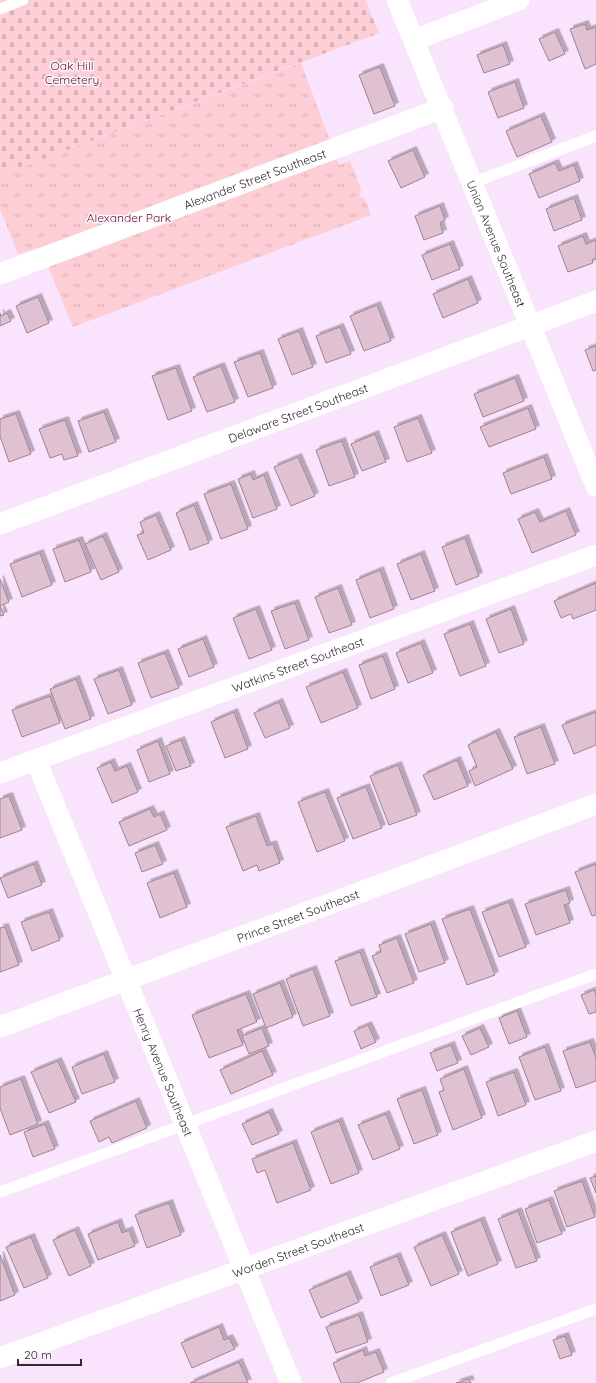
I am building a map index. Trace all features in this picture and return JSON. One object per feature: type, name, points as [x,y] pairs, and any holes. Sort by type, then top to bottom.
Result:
[{"type":"street","name":"Union Avenue Southeast","points":[[398,0],[443,108],[529,326],[596,486]]},
{"type":"street","points":[[414,40],[519,0]]},
{"type":"street","name":"Alexander Street Southeast","points":[[0,274],[443,108]]},
{"type":"street","name":"Delaware Street Southeast","points":[[0,524],[596,301]]},
{"type":"street","name":"Watkins Street Southeast","points":[[0,774],[596,555]]},
{"type":"street","name":"Henry Avenue Southeast","points":[[36,760],[125,981],[245,1268],[291,1383]]},
{"type":"street","name":"Prince Street Southeast","points":[[0,1027],[596,804]]},
{"type":"street","name":"Worden Street Southeast","points":[[0,1358],[596,1141]]},
{"type":"lane","points":[[0,9],[12,2],[24,0]]},
{"type":"lane","points":[[472,183],[596,136]]},
{"type":"lane","points":[[0,1192],[596,974]]},
{"type":"lane","points":[[391,1383],[596,1309]]},
{"type":"green space","name":"Oak Hill Cemetery","points":[[0,0],[365,0],[379,33],[0,175]]},
{"type":"green space","name":"Alexander Park","points":[[301,63],[339,165],[350,161],[361,189],[360,196],[365,199],[371,215],[73,327],[40,247],[18,254],[0,209],[0,175]]},
{"type":"building","points":[[585,24],[587,30],[596,27],[596,64],[585,69],[570,29]]},
{"type":"building","points":[[555,32],[565,54],[549,61],[539,39]]},
{"type":"building","points":[[503,45],[510,64],[484,73],[477,55]]},
{"type":"building","points":[[380,67],[395,106],[374,114],[359,75]]},
{"type":"building","points":[[515,82],[524,108],[498,118],[488,92]]},
{"type":"building","points":[[541,116],[552,142],[517,157],[506,131]]},
{"type":"building","points":[[413,150],[425,177],[401,188],[388,161]]},
{"type":"building","points":[[555,163],[559,171],[574,165],[580,181],[539,198],[529,174]]},
{"type":"building","points":[[574,198],[582,220],[554,231],[546,209]]},
{"type":"building","points":[[440,206],[445,220],[440,223],[443,233],[424,240],[415,216]]},
{"type":"building","points":[[583,236],[586,244],[596,240],[596,258],[592,260],[593,263],[568,272],[558,246]]},
{"type":"building","points":[[450,244],[460,269],[432,280],[422,255]]},
{"type":"building","points":[[468,279],[478,303],[443,318],[433,294]]},
{"type":"building","points":[[38,297],[49,323],[27,333],[16,306]]},
{"type":"building","points":[[377,305],[391,341],[364,351],[350,316]]},
{"type":"building","points":[[0,313],[1,316],[7,313],[11,321],[0,326]]},
{"type":"building","points":[[340,327],[351,354],[326,363],[316,336]]},
{"type":"building","points":[[299,331],[313,367],[292,375],[278,339]]},
{"type":"building","points":[[596,346],[596,370],[593,371],[585,350]]},
{"type":"building","points":[[260,353],[273,388],[248,397],[234,362]]},
{"type":"building","points":[[221,366],[235,402],[207,412],[193,377]]},
{"type":"building","points":[[176,368],[192,411],[168,420],[152,376]]},
{"type":"building","points":[[515,378],[524,401],[483,417],[474,394]]},
{"type":"building","points":[[528,408],[536,429],[489,447],[480,427]]},
{"type":"building","points":[[104,412],[116,442],[89,452],[78,421]]},
{"type":"building","points":[[16,414],[31,454],[9,462],[0,436],[0,419]]},
{"type":"building","points":[[418,418],[432,453],[407,462],[394,427]]},
{"type":"building","points":[[65,420],[78,456],[64,460],[62,454],[50,458],[39,429]]},
{"type":"building","points":[[375,434],[386,462],[362,471],[351,444]]},
{"type":"building","points":[[342,441],[355,477],[329,486],[316,450]]},
{"type":"building","points":[[298,457],[315,496],[291,506],[274,467]]},
{"type":"building","points":[[544,457],[552,479],[511,494],[503,473]]},
{"type":"building","points":[[251,474],[253,480],[264,475],[277,509],[253,518],[238,479]]},
{"type":"building","points":[[231,484],[248,529],[221,539],[204,494]]},
{"type":"building","points":[[194,505],[209,543],[190,550],[176,513]]},
{"type":"building","points":[[566,511],[576,535],[532,553],[518,519],[535,512],[540,522]]},
{"type":"building","points":[[156,515],[171,550],[148,560],[137,535],[144,533],[140,522]]},
{"type":"building","points":[[103,536],[119,572],[101,580],[85,544]]},
{"type":"building","points":[[465,538],[479,576],[456,585],[442,547]]},
{"type":"building","points":[[79,540],[91,572],[65,582],[53,549]]},
{"type":"building","points":[[40,553],[52,585],[22,597],[10,564]]},
{"type":"building","points":[[421,554],[435,591],[411,600],[397,564]]},
{"type":"building","points":[[380,570],[394,609],[370,618],[356,580]]},
{"type":"building","points":[[0,579],[9,602],[0,606]]},
{"type":"building","points":[[596,583],[596,610],[573,619],[571,614],[561,618],[554,601]]},
{"type":"building","points":[[338,588],[352,625],[329,633],[315,597]]},
{"type":"building","points":[[295,603],[309,640],[285,649],[271,611]]},
{"type":"building","points":[[0,606],[4,615],[0,616]]},
{"type":"building","points":[[256,609],[272,650],[249,659],[233,618]]},
{"type":"building","points":[[511,609],[524,644],[499,653],[486,619]]},
{"type":"building","points":[[470,624],[486,666],[460,676],[444,634]]},
{"type":"building","points":[[203,639],[214,667],[189,677],[178,649]]},
{"type":"building","points":[[421,643],[433,673],[408,683],[396,653]]},
{"type":"building","points":[[165,653],[179,688],[151,698],[138,663]]},
{"type":"building","points":[[383,656],[395,689],[371,699],[359,665]]},
{"type":"building","points":[[119,670],[132,705],[108,714],[94,679]]},
{"type":"building","points":[[343,672],[358,708],[321,723],[306,687]]},
{"type":"building","points":[[76,679],[91,719],[65,729],[50,689]]},
{"type":"building","points":[[50,696],[60,723],[22,737],[12,710]]},
{"type":"building","points":[[279,702],[290,728],[265,738],[254,713]]},
{"type":"building","points":[[234,712],[248,749],[225,758],[211,722]]},
{"type":"building","points":[[596,712],[596,745],[574,754],[562,725]]},
{"type":"building","points":[[541,727],[555,764],[527,774],[514,737]]},
{"type":"building","points":[[496,732],[513,769],[475,786],[469,771],[477,767],[468,745]]},
{"type":"building","points":[[181,740],[191,766],[176,771],[166,746]]},
{"type":"building","points":[[158,741],[170,774],[149,782],[137,750]]},
{"type":"building","points":[[457,760],[468,786],[434,800],[423,775]]},
{"type":"building","points":[[111,762],[115,771],[127,766],[138,792],[112,803],[97,768]]},
{"type":"building","points":[[398,765],[417,815],[389,825],[370,776]]},
{"type":"building","points":[[366,787],[382,828],[353,839],[337,798]]},
{"type":"building","points":[[325,792],[345,841],[317,852],[298,802]]},
{"type":"building","points":[[9,796],[22,830],[0,838],[0,799]]},
{"type":"building","points":[[150,809],[154,817],[160,814],[167,830],[129,846],[119,822]]},
{"type":"building","points":[[256,816],[267,846],[273,844],[280,863],[259,871],[257,865],[243,871],[226,827]]},
{"type":"building","points":[[155,845],[163,864],[142,872],[135,853]]},
{"type":"building","points":[[34,864],[42,885],[8,898],[0,878]]},
{"type":"building","points":[[596,864],[596,915],[592,916],[575,872]]},
{"type":"building","points":[[174,873],[187,907],[160,918],[147,883]]},
{"type":"building","points":[[566,890],[570,903],[564,905],[570,923],[536,935],[525,904]]},
{"type":"building","points":[[509,902],[526,947],[499,957],[482,912]]},
{"type":"building","points":[[470,909],[495,975],[467,985],[442,919]]},
{"type":"building","points":[[49,912],[60,940],[32,951],[21,922]]},
{"type":"building","points":[[431,924],[445,963],[419,972],[405,934]]},
{"type":"building","points":[[5,927],[19,965],[0,972],[0,928]]},
{"type":"building","points":[[397,938],[414,983],[387,993],[372,956],[381,952],[379,945]]},
{"type":"building","points":[[360,952],[377,997],[351,1006],[335,961]]},
{"type":"building","points":[[313,969],[330,1016],[303,1026],[286,979]]},
{"type":"building","points":[[280,983],[293,1017],[266,1028],[253,994]]},
{"type":"building","points":[[594,990],[596,995],[596,1012],[589,1014],[581,995]]},
{"type":"building","points":[[246,994],[257,1022],[237,1030],[243,1045],[209,1058],[192,1015]]},
{"type":"building","points":[[517,1011],[527,1037],[509,1044],[499,1018]]},
{"type":"building","points":[[368,1025],[376,1042],[361,1049],[354,1031]]},
{"type":"building","points":[[262,1028],[269,1046],[249,1054],[242,1036]]},
{"type":"building","points":[[480,1028],[489,1047],[471,1055],[462,1036]]},
{"type":"building","points":[[590,1042],[596,1058],[596,1081],[576,1088],[563,1051]]},
{"type":"building","points":[[451,1045],[458,1063],[437,1071],[430,1053]]},
{"type":"building","points":[[545,1047],[561,1091],[535,1100],[519,1057]]},
{"type":"building","points":[[262,1051],[273,1075],[231,1094],[220,1070]]},
{"type":"building","points":[[104,1054],[115,1082],[82,1094],[72,1067]]},
{"type":"building","points":[[58,1061],[76,1102],[49,1113],[31,1072]]},
{"type":"building","points":[[464,1069],[482,1118],[453,1130],[439,1092],[444,1090],[440,1079]]},
{"type":"building","points":[[514,1072],[526,1105],[498,1116],[486,1082]]},
{"type":"building","points":[[21,1079],[38,1124],[10,1135],[0,1108],[0,1087]]},
{"type":"building","points":[[422,1090],[438,1135],[414,1144],[397,1099]]},
{"type":"building","points":[[136,1101],[147,1128],[112,1143],[109,1137],[99,1142],[90,1121]]},
{"type":"building","points":[[269,1112],[279,1134],[252,1145],[242,1124]]},
{"type":"building","points":[[386,1114],[400,1149],[373,1160],[358,1125]]},
{"type":"building","points":[[339,1121],[359,1173],[331,1184],[311,1132]]},
{"type":"building","points":[[45,1124],[55,1149],[33,1157],[24,1132]]},
{"type":"building","points":[[293,1143],[311,1190],[277,1203],[265,1170],[257,1173],[252,1159]]},
{"type":"building","points":[[596,1176],[596,1193],[590,1178]]},
{"type":"building","points":[[582,1181],[595,1217],[567,1227],[554,1191]]},
{"type":"building","points":[[549,1200],[562,1234],[537,1243],[525,1209]]},
{"type":"building","points":[[169,1203],[181,1235],[147,1248],[135,1215]]},
{"type":"building","points":[[518,1211],[537,1261],[516,1268],[498,1219]]},
{"type":"building","points":[[481,1220],[498,1264],[468,1276],[451,1232]]},
{"type":"building","points":[[118,1222],[122,1233],[129,1230],[135,1246],[98,1260],[88,1234]]},
{"type":"building","points":[[75,1230],[91,1266],[69,1276],[53,1240]]},
{"type":"building","points":[[442,1235],[459,1274],[431,1286],[414,1247]]},
{"type":"building","points":[[31,1237],[48,1278],[24,1288],[6,1247]]},
{"type":"building","points":[[0,1255],[15,1295],[0,1301]]},
{"type":"building","points":[[397,1256],[409,1285],[381,1296],[370,1267]]},
{"type":"building","points":[[347,1274],[359,1302],[321,1318],[309,1290]]},
{"type":"building","points":[[359,1315],[368,1342],[336,1353],[326,1327]]},
{"type":"building","points":[[219,1327],[224,1340],[229,1338],[235,1349],[192,1368],[181,1343]]},
{"type":"building","points":[[565,1336],[572,1355],[560,1359],[553,1340]]},
{"type":"building","points":[[363,1350],[365,1356],[376,1352],[384,1372],[357,1383],[341,1383],[333,1363]]},
{"type":"building","points":[[239,1362],[248,1383],[190,1383]]},
{"type":"building","points":[[469,1379],[471,1383],[456,1383]]}]
